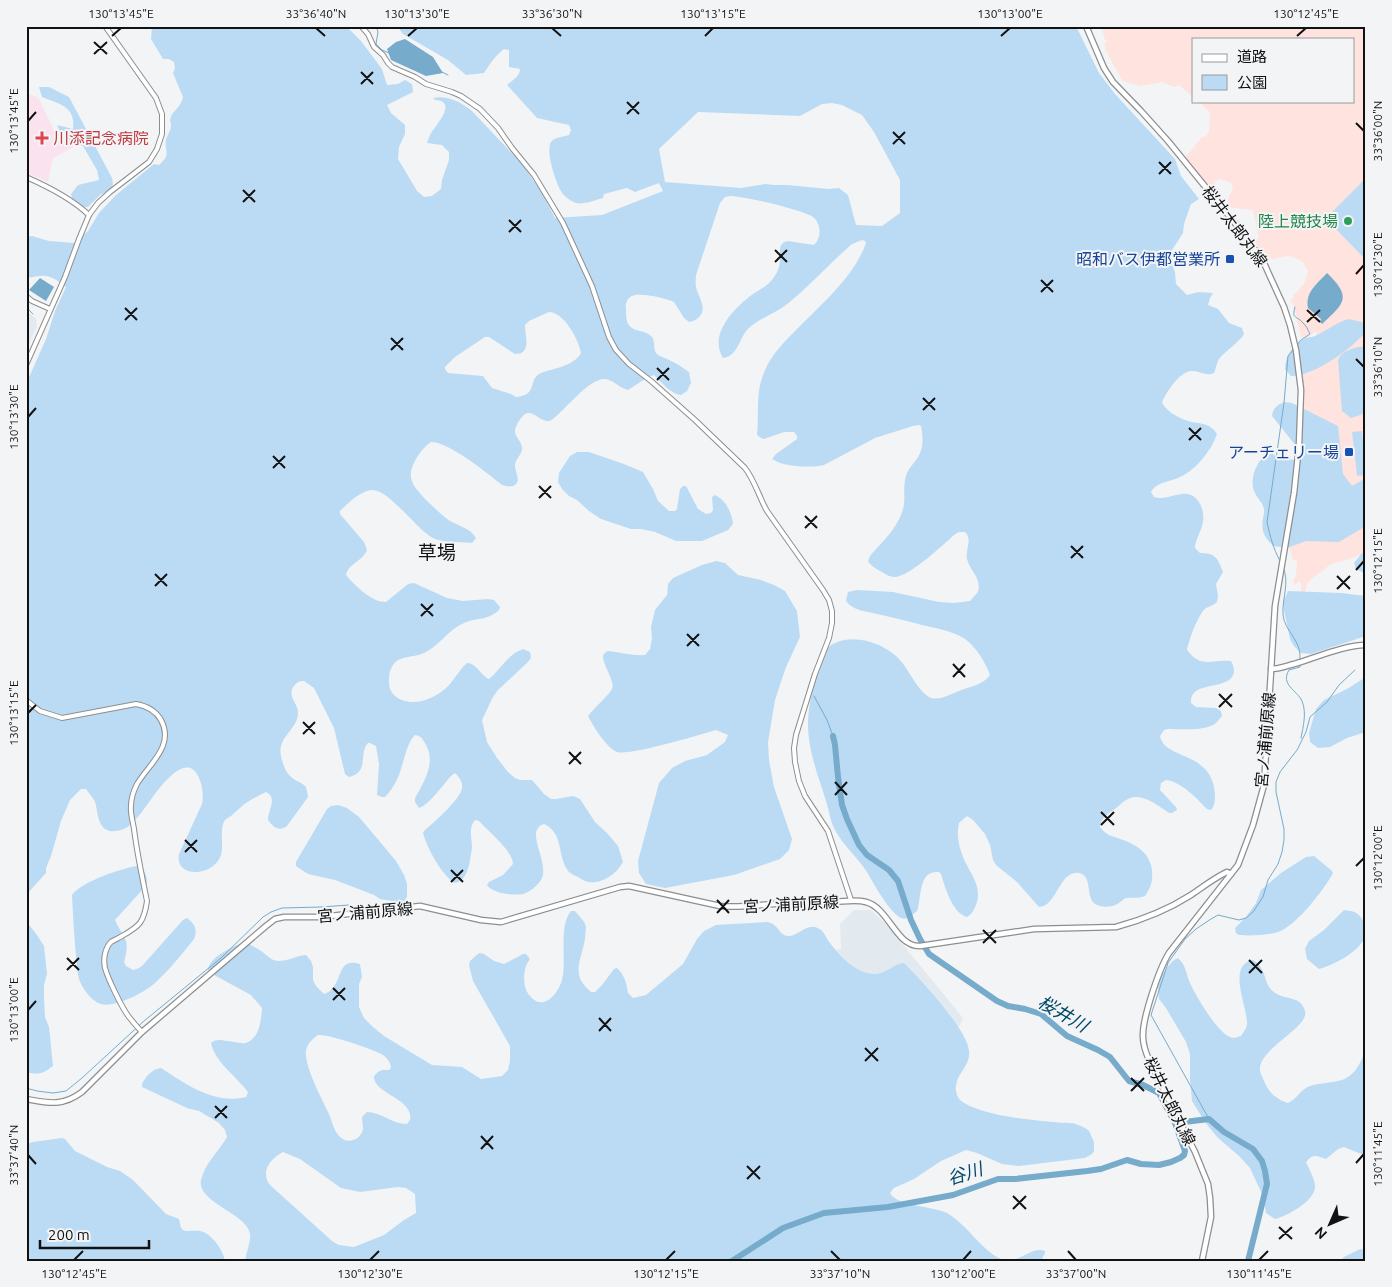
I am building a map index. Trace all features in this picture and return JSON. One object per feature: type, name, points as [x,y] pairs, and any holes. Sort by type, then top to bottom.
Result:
[{"type":"main road","name":"桜井太郎丸線","points":[[1086,26],[1104,68],[1113,82],[1164,136],[1243,233],[1263,261],[1280,297],[1290,325],[1296,350],[1301,390],[1300,431],[1294,493],[1275,606],[1271,669]]},
{"type":"main road","name":"宮ノ浦前原線","points":[[26,1099],[59,1102],[74,1098],[142,1032],[266,926],[275,919],[284,916],[321,917],[420,906],[481,920],[501,922],[612,889],[629,886],[720,906],[733,907],[851,900],[867,902],[884,916],[908,944],[915,947],[1034,929],[1116,927],[1129,923],[1176,903],[1222,874],[1227,872],[1231,874],[1242,857],[1264,785],[1271,669],[1342,649],[1366,645]]},
{"type":"main road","name":"桜井太郎丸線","points":[[1202,1261],[1210,1224],[1210,1198],[1206,1176],[1145,1052],[1143,1039],[1145,1019],[1160,970],[1166,958],[1231,874]]},
{"type":"street","points":[[26,364],[65,278],[89,215],[110,192],[149,162],[158,149],[162,134],[162,114],[156,98],[105,26]]},
{"type":"street","points":[[361,26],[368,34],[374,47],[392,67],[426,84],[461,96],[480,109],[498,128],[534,174],[563,222],[592,286],[609,337],[616,350],[629,364],[695,420],[745,468],[752,477],[767,512],[829,600],[832,611],[832,623],[829,638],[815,674],[796,735],[794,748],[795,762],[799,781],[805,796],[828,831],[851,900]]},
{"type":"street","points":[[26,177],[64,196],[89,215]]},
{"type":"street","points":[[26,296],[32,301],[50,309]]},
{"type":"street","points":[[26,700],[40,711],[62,718],[136,704],[144,705],[158,715],[163,723],[166,734],[164,744],[136,785],[130,807],[147,901],[145,914],[142,923],[135,929],[111,942],[106,950],[104,959],[105,969],[117,995],[128,1016],[142,1032]]},
{"type":"shaded area","points":[[1101,26],[1366,26],[1366,554],[1331,564],[1308,582],[1302,600],[1301,583],[1298,581],[1295,585],[1293,580],[1296,576],[1297,560],[1293,560],[1288,544],[1303,429],[1304,391],[1302,367],[1319,337],[1315,332],[1305,339],[1301,337],[1293,303],[1290,301],[1305,282],[1308,271],[1303,262],[1293,257],[1287,256],[1273,259],[1264,257],[1255,241],[1259,238],[1253,210],[1227,207],[1226,205],[1233,189],[1231,183],[1221,179],[1215,181],[1215,189],[1212,193],[1202,178],[1184,159],[1209,131],[1209,111],[1200,102],[1354,102],[1354,38],[1192,38],[1192,96],[1179,85],[1174,87],[1162,82],[1140,86],[1123,81],[1105,48],[1105,43],[1108,40],[1105,40]]},
{"type":"shaded area","points":[[405,39],[433,57],[443,73],[426,76],[391,60],[387,49],[396,42]]},
{"type":"shaded area","name":"川添記念病院","points":[[26,93],[37,97],[57,136],[74,147],[53,158],[48,182],[26,173]]},
{"type":"shaded area","points":[[1327,273],[1340,288],[1342,300],[1336,311],[1322,324],[1320,322],[1321,319],[1308,308],[1308,297]]},
{"type":"shaded area","points":[[40,278],[54,287],[46,301],[29,290]]},
{"type":"shaded area","points":[[26,310],[36,319],[37,326],[26,351]]},
{"type":"shaded area","points":[[854,910],[871,910],[886,924],[963,1018],[944,1058],[824,951],[841,949],[840,924]]},
{"type":"green space","points":[[152,26],[288,26],[296,29],[304,26],[346,26],[361,41],[382,69],[387,85],[398,84],[405,80],[412,84],[413,92],[387,105],[391,113],[405,125],[405,134],[399,147],[398,159],[417,191],[424,197],[432,196],[441,189],[449,160],[449,152],[442,145],[427,143],[445,109],[442,101],[433,98],[448,98],[471,110],[522,164],[542,193],[555,218],[602,215],[663,191],[659,183],[635,192],[627,188],[604,194],[603,198],[586,203],[576,203],[570,200],[563,195],[559,187],[549,152],[553,140],[569,135],[571,130],[569,125],[537,118],[507,85],[514,80],[520,71],[520,69],[509,67],[509,50],[504,49],[484,73],[466,75],[448,60],[403,34],[397,26],[1076,26],[1099,73],[1115,94],[1175,159],[1181,176],[1199,199],[1191,204],[1183,233],[1170,253],[1176,284],[1187,295],[1198,292],[1213,293],[1208,305],[1218,309],[1229,323],[1242,328],[1244,334],[1220,358],[1214,373],[1186,372],[1173,384],[1162,403],[1176,416],[1206,425],[1217,434],[1208,452],[1193,469],[1178,478],[1157,486],[1151,492],[1154,497],[1158,498],[1187,494],[1196,498],[1201,506],[1203,521],[1195,548],[1200,553],[1213,555],[1223,572],[1216,584],[1217,602],[1203,611],[1197,621],[1187,650],[1192,656],[1202,661],[1231,661],[1234,672],[1226,682],[1203,688],[1196,691],[1192,696],[1191,703],[1196,707],[1216,708],[1221,711],[1222,716],[1216,723],[1197,729],[1167,729],[1160,736],[1164,744],[1170,749],[1198,763],[1206,770],[1212,781],[1215,795],[1211,810],[1207,809],[1183,787],[1166,780],[1161,783],[1160,790],[1177,810],[1169,813],[1150,801],[1133,797],[1124,801],[1102,821],[1100,827],[1105,833],[1137,847],[1145,854],[1151,864],[1152,877],[1150,887],[1145,896],[1126,898],[1112,906],[1097,905],[1091,898],[1084,875],[1079,873],[1067,877],[1050,901],[1039,907],[1017,882],[996,865],[985,834],[967,816],[959,823],[958,836],[963,857],[977,886],[978,898],[974,910],[967,917],[962,915],[953,905],[941,874],[934,872],[927,875],[924,879],[917,911],[903,919],[896,915],[887,904],[867,872],[835,830],[814,763],[808,734],[808,714],[814,678],[817,665],[823,653],[840,641],[851,639],[862,640],[883,647],[900,660],[922,691],[935,699],[985,681],[990,675],[978,653],[970,643],[960,636],[941,629],[856,609],[846,601],[848,592],[857,590],[893,592],[939,602],[954,603],[970,601],[978,592],[979,587],[977,579],[968,563],[969,541],[965,532],[959,532],[954,535],[925,560],[900,576],[888,576],[873,567],[868,561],[895,526],[902,512],[906,476],[918,457],[922,446],[921,426],[913,426],[875,438],[824,465],[797,466],[783,464],[772,459],[797,439],[797,436],[794,432],[784,432],[764,439],[757,435],[759,391],[765,370],[783,344],[846,277],[861,255],[866,243],[862,240],[852,244],[786,305],[750,327],[736,350],[723,358],[719,349],[721,331],[739,306],[767,285],[777,273],[781,245],[788,241],[814,245],[819,235],[818,223],[807,214],[773,204],[730,196],[725,197],[720,203],[696,275],[696,287],[703,306],[702,314],[689,322],[684,318],[674,302],[653,296],[632,296],[626,303],[626,319],[630,327],[652,337],[655,351],[658,355],[674,362],[689,372],[691,383],[687,391],[681,395],[676,394],[654,375],[628,390],[609,380],[599,380],[592,383],[550,421],[543,420],[531,413],[526,414],[519,421],[515,430],[522,450],[515,464],[518,479],[513,486],[502,485],[457,452],[439,443],[431,442],[416,459],[411,471],[414,486],[441,514],[474,535],[476,538],[472,543],[445,541],[431,537],[385,495],[378,491],[372,490],[363,493],[354,498],[340,511],[340,514],[364,542],[367,550],[347,571],[346,575],[375,600],[386,602],[408,584],[414,583],[447,598],[463,601],[494,600],[500,607],[499,610],[490,616],[469,621],[459,626],[424,653],[403,658],[396,662],[391,668],[389,675],[389,686],[392,692],[396,697],[408,702],[422,701],[440,693],[446,688],[467,663],[476,667],[489,679],[518,651],[523,649],[530,652],[531,658],[528,662],[497,691],[482,720],[487,742],[497,758],[515,778],[532,780],[551,799],[573,796],[580,799],[595,822],[618,846],[623,862],[616,871],[607,878],[594,882],[586,881],[571,874],[562,859],[555,833],[544,824],[538,828],[536,833],[543,865],[541,880],[523,894],[498,892],[487,885],[503,875],[513,864],[512,859],[499,841],[479,821],[475,820],[471,830],[472,848],[468,869],[463,878],[455,883],[445,874],[436,861],[423,833],[457,798],[462,788],[459,778],[455,773],[451,776],[431,799],[419,808],[415,798],[428,772],[430,759],[423,740],[415,735],[408,746],[400,773],[393,787],[385,797],[377,795],[379,764],[376,746],[368,743],[365,747],[362,767],[355,775],[349,777],[345,774],[334,728],[314,688],[302,681],[294,686],[291,693],[298,710],[297,720],[284,739],[281,749],[282,760],[286,770],[294,779],[306,787],[308,797],[287,826],[281,829],[276,828],[268,820],[272,801],[270,795],[266,792],[246,803],[225,820],[222,828],[222,851],[217,862],[211,868],[203,871],[188,871],[182,868],[179,862],[179,854],[202,804],[203,797],[199,777],[191,768],[184,768],[176,772],[160,787],[133,822],[118,831],[109,831],[101,825],[94,800],[86,789],[81,789],[70,800],[61,821],[46,873],[26,895],[26,384],[66,287],[48,276],[26,278],[26,237],[32,236],[49,241],[75,243],[88,231],[99,213],[116,195],[154,164],[159,165],[165,158],[167,153],[166,140],[171,127],[170,118],[183,97],[173,73],[175,68],[174,62],[169,59],[163,59],[151,39]],"holes":[[[822,104],[842,105],[862,115],[874,132],[900,180],[900,213],[882,226],[856,225],[848,195],[839,188],[829,189],[765,184],[741,188],[665,182],[659,149],[698,112],[800,116]],[[549,312],[555,313],[570,328],[581,353],[568,364],[539,374],[527,394],[516,397],[492,388],[483,376],[448,373],[445,369],[455,357],[485,337],[489,337],[515,354],[524,351],[526,348],[525,325],[529,321]]]},
{"type":"green space","points":[[39,87],[49,87],[69,97],[112,178],[112,187],[100,195],[88,207],[76,204],[71,194],[78,185],[99,180],[97,170],[83,146],[64,141],[57,125],[73,129],[72,115],[60,104],[42,97]]},
{"type":"green space","name":"陸上競技場","points":[[1366,177],[1366,260],[1333,226],[1327,217]]},
{"type":"green space","points":[[1349,319],[1366,323],[1366,331],[1360,338],[1343,353],[1321,367],[1300,375],[1291,376],[1285,369],[1285,364],[1288,355],[1294,347],[1306,338],[1316,336]]},
{"type":"green space","points":[[1366,346],[1366,413],[1351,418],[1342,411],[1338,360],[1346,351]]},
{"type":"green space","points":[[1284,402],[1292,403],[1338,426],[1343,474],[1352,486],[1366,478],[1366,526],[1339,542],[1306,541],[1287,548],[1273,546],[1264,534],[1262,527],[1264,509],[1253,488],[1253,476],[1257,465],[1269,452],[1276,456],[1294,460],[1299,456],[1300,451],[1272,416],[1276,407]]},
{"type":"green space","points":[[1362,431],[1366,475],[1357,476],[1352,432]]},
{"type":"green space","points":[[577,452],[589,452],[643,472],[658,501],[669,511],[677,509],[680,489],[683,486],[686,486],[698,509],[706,514],[711,513],[713,510],[712,497],[715,495],[728,507],[733,524],[728,530],[702,541],[676,541],[655,532],[631,529],[601,519],[569,496],[558,482],[559,473],[570,456]]},
{"type":"green space","points":[[1366,551],[1366,574],[1356,569],[1354,563]]},
{"type":"green space","points":[[716,561],[725,563],[738,575],[761,580],[785,591],[797,611],[800,637],[786,667],[775,700],[768,742],[774,787],[792,839],[789,850],[780,859],[734,875],[665,888],[646,884],[639,873],[638,861],[659,783],[672,768],[685,761],[707,755],[725,742],[728,735],[716,730],[649,748],[617,752],[604,741],[588,716],[613,686],[603,655],[607,651],[645,655],[650,649],[651,627],[655,610],[667,595],[668,584],[673,578]]},
{"type":"green space","points":[[1288,591],[1366,596],[1366,636],[1311,654],[1301,653],[1290,639],[1284,610],[1284,600]]},
{"type":"green space","points":[[1366,677],[1366,732],[1347,738],[1330,747],[1318,748],[1310,742],[1309,733],[1316,709],[1324,700]]},
{"type":"green space","points":[[338,805],[347,808],[359,817],[396,861],[407,884],[407,897],[404,901],[380,899],[335,880],[308,874],[296,866],[296,862],[327,809]]},
{"type":"green space","points":[[1314,856],[1333,873],[1316,898],[1293,923],[1278,932],[1269,934],[1239,935],[1236,933],[1235,928],[1256,903],[1261,890],[1281,873],[1306,857]]},
{"type":"green space","points":[[136,866],[144,872],[147,883],[115,920],[127,943],[124,962],[126,966],[133,970],[142,966],[183,920],[187,918],[195,927],[196,933],[194,939],[176,961],[151,986],[138,994],[114,1004],[101,1004],[87,994],[79,979],[72,895],[92,881]]},
{"type":"green space","points":[[1344,910],[1360,916],[1365,926],[1365,936],[1353,952],[1339,961],[1319,969],[1307,959],[1305,949],[1309,941],[1324,930]]},
{"type":"green space","points":[[571,911],[575,911],[586,927],[579,967],[581,979],[585,985],[591,992],[595,992],[614,969],[617,968],[625,979],[628,993],[633,998],[646,995],[683,964],[697,939],[704,931],[716,925],[768,922],[774,925],[782,934],[789,936],[808,928],[816,927],[822,931],[844,959],[863,972],[876,974],[904,963],[942,1005],[961,1031],[969,1051],[968,1061],[957,1081],[956,1091],[960,1100],[969,1106],[994,1114],[1070,1123],[1080,1126],[1089,1131],[1094,1142],[1094,1151],[1085,1158],[1019,1166],[1002,1164],[966,1150],[941,1161],[914,1179],[894,1188],[890,1193],[899,1201],[947,1213],[962,1224],[989,1252],[1009,1261],[245,1261],[250,1237],[247,1227],[241,1220],[206,1195],[202,1188],[201,1180],[203,1174],[227,1137],[225,1130],[219,1123],[199,1111],[187,1108],[142,1087],[150,1073],[161,1068],[190,1086],[212,1096],[234,1099],[246,1097],[248,1092],[221,1063],[211,1043],[218,1040],[244,1043],[251,1041],[259,1028],[262,1008],[251,995],[214,975],[208,970],[209,965],[229,949],[246,942],[275,960],[281,961],[306,955],[313,967],[313,980],[324,994],[335,985],[346,964],[360,964],[362,977],[359,984],[359,1007],[364,1018],[373,1027],[384,1036],[432,1065],[462,1067],[481,1079],[502,1076],[508,1070],[510,1046],[473,981],[469,965],[470,961],[479,953],[504,964],[526,954],[530,959],[524,973],[526,991],[535,1000],[545,1002],[554,995],[562,980],[564,935],[567,918]],"holes":[[[318,1035],[331,1037],[378,1052],[390,1062],[391,1068],[378,1072],[374,1076],[375,1082],[406,1106],[410,1113],[410,1120],[407,1124],[367,1112],[362,1117],[363,1129],[358,1137],[347,1141],[339,1136],[314,1081],[306,1057],[306,1050],[310,1041]],[[283,1152],[300,1159],[341,1188],[360,1192],[398,1187],[406,1188],[415,1194],[416,1213],[384,1235],[354,1247],[339,1245],[332,1241],[270,1185],[267,1180],[266,1171],[274,1158]]]},
{"type":"green space","points":[[26,921],[44,946],[47,974],[44,985],[45,1017],[49,1027],[53,1066],[38,1074],[26,1072]]},
{"type":"green space","points":[[1178,958],[1183,964],[1190,983],[1207,1013],[1219,1028],[1231,1038],[1241,1036],[1247,1025],[1240,988],[1241,970],[1245,963],[1253,960],[1263,971],[1268,986],[1273,992],[1297,1001],[1303,1006],[1305,1011],[1304,1017],[1300,1024],[1267,1054],[1262,1062],[1260,1071],[1266,1085],[1273,1095],[1280,1100],[1288,1103],[1307,1087],[1338,1081],[1348,1077],[1359,1065],[1366,1050],[1366,1156],[1344,1147],[1338,1149],[1326,1159],[1315,1156],[1311,1157],[1306,1162],[1314,1179],[1314,1191],[1306,1202],[1293,1211],[1275,1219],[1266,1213],[1263,1196],[1250,1168],[1217,1137],[1192,1101],[1190,1054],[1186,1042],[1159,999],[1158,987],[1161,976],[1169,965]]},
{"type":"green space","points":[[62,1138],[75,1151],[107,1167],[120,1171],[133,1180],[166,1214],[179,1219],[183,1230],[204,1232],[212,1238],[219,1247],[225,1261],[26,1261],[26,1144]]},
{"type":"green space","points":[[1360,1249],[1366,1250],[1366,1261],[1340,1261],[1344,1257]]},
{"type":"green space","points":[[1035,1251],[1045,1251],[1041,1261],[1009,1261]]},
{"type":"waterway","points":[[376,26],[378,32],[376,44],[382,50],[389,53]]},
{"type":"waterway","points":[[442,72],[448,75]]},
{"type":"waterway","points":[[26,307],[33,314]]},
{"type":"waterway","points":[[1295,307],[1294,316],[1305,325],[1310,334],[1296,346]]},
{"type":"waterway","points":[[1280,561],[1275,551],[1267,522],[1284,403],[1288,356],[1294,349]]},
{"type":"waterway","points":[[1283,567],[1286,578],[1283,608],[1284,620],[1296,641],[1300,660]]},
{"type":"waterway","points":[[1300,664],[1300,667],[1289,670],[1287,680],[1290,687],[1302,701],[1304,720],[1301,738]]},
{"type":"waterway","points":[[1209,1119],[1151,1015],[1168,963],[1185,939],[1196,929],[1218,915],[1239,920],[1246,918],[1253,912],[1263,897],[1268,880],[1278,864],[1284,840],[1284,829],[1276,792],[1276,782],[1280,772],[1297,750],[1306,732],[1310,717],[1327,702],[1339,685],[1355,670]]},
{"type":"waterway","points":[[814,696],[833,736]]},
{"type":"waterway","name":"桜井川","points":[[732,1261],[783,1228],[824,1213],[888,1207],[953,1195],[998,1179],[1015,1179],[1101,1169],[1127,1160],[1141,1164],[1159,1165],[1180,1158],[1184,1155],[1185,1151],[1175,1123],[1159,1093],[1129,1081],[1110,1057],[1067,1036],[1041,1014],[1008,1006],[997,1001],[929,954],[911,920],[898,881],[889,870],[867,855],[859,845],[847,819],[842,805],[833,736]]},
{"type":"waterway","points":[[26,1088],[53,1093],[66,1091],[144,1021],[221,958],[263,917],[271,912],[282,908],[349,905]]},
{"type":"waterway","name":"桜井川","points":[[1176,1123],[1209,1119],[1224,1132],[1253,1149],[1262,1161],[1267,1184],[1248,1261]]},
{"type":"place","name":"川添記念病院","points":[[42,138]]},
{"type":"place","name":"陸上競技場","points":[[1348,221]]},
{"type":"place","name":"昭和バス伊都営業所","points":[[1230,259]]},
{"type":"place","name":"アーチェリー場","points":[[1349,452]]},
{"type":"district","name":"草場","points":[[437,552]]},
{"type":"water label","name":"谷川","points":[[965,1174]]}]
